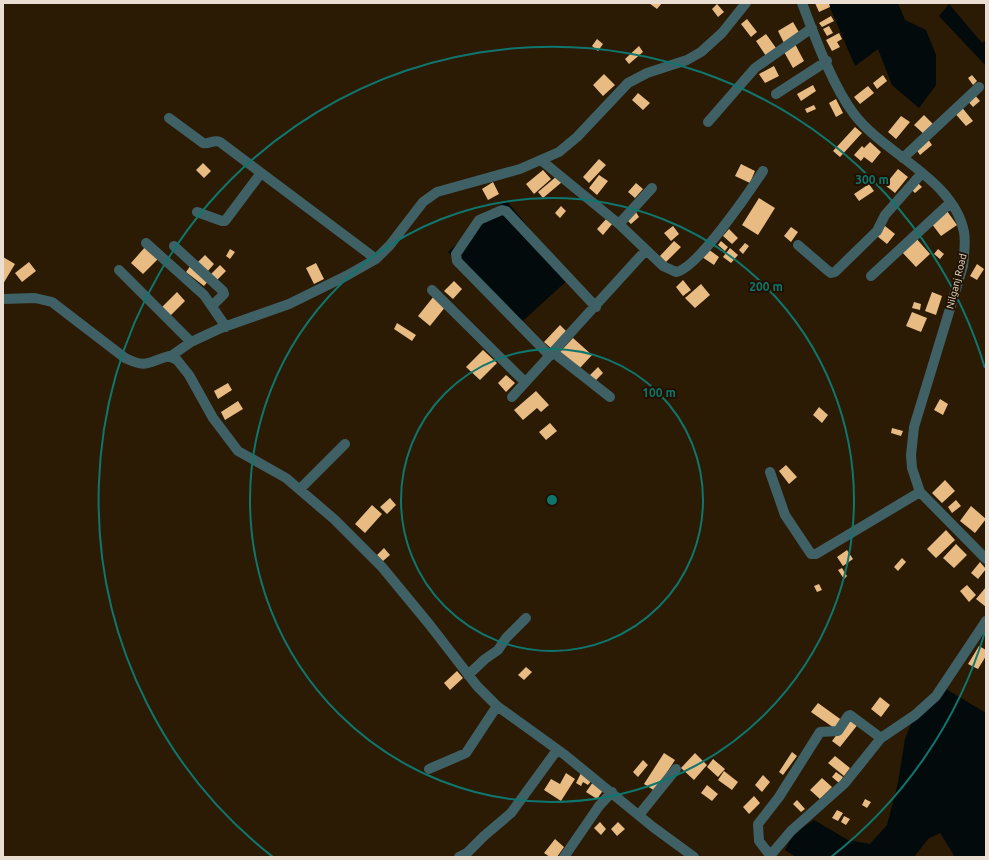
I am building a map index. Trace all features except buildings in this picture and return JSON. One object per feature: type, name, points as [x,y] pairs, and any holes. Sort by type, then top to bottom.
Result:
[{"type":"street","points":[[3,299],[35,298],[52,302],[125,358],[137,363],[151,364],[171,356],[191,342],[226,327],[289,304],[346,276],[376,259],[390,246],[416,210],[430,196],[445,189],[542,161],[568,146],[633,80],[647,73],[687,60],[706,48],[722,33],[746,3]]},
{"type":"street","name":"Nilganj Road","points":[[802,3],[836,84],[853,112],[866,129],[922,173],[950,203],[964,232],[964,253],[962,266],[914,427],[911,455],[912,468],[920,492],[986,559]]},
{"type":"street","points":[[708,122],[759,65],[812,28]]},
{"type":"street","points":[[776,94],[827,61]]},
{"type":"street","points":[[903,158],[979,87]]},
{"type":"street","points":[[169,118],[203,143],[208,144],[217,140],[220,142],[376,259]]},
{"type":"street","points":[[542,161],[619,224],[670,271],[680,272],[686,269],[733,215],[763,171]]},
{"type":"street","points":[[197,212],[222,222],[226,221],[261,173]]},
{"type":"street","points":[[798,245],[831,273],[835,272],[878,229],[885,215],[922,173]]},
{"type":"street","points":[[619,224],[652,188]]},
{"type":"street","points":[[871,276],[950,203]]},
{"type":"street","points":[[596,306],[506,211],[502,210],[478,220],[456,254],[457,261],[552,354],[610,397]]},
{"type":"street","points":[[146,243],[201,291],[226,327]]},
{"type":"street","points":[[174,246],[223,291],[224,294],[212,306]]},
{"type":"street","points":[[512,397],[646,250]]},
{"type":"street","points":[[119,270],[191,342]]},
{"type":"street","points":[[432,290],[525,382]]},
{"type":"street","points":[[171,356],[177,360],[192,379],[213,418],[238,452],[280,474],[300,489],[334,519],[382,567],[429,624],[468,675],[497,706],[612,792],[639,815],[694,857]]},
{"type":"street","points":[[300,489],[345,444]]},
{"type":"street","points":[[770,472],[785,515],[808,551],[813,555],[920,492]]},
{"type":"street","points":[[468,675],[485,659],[498,650],[506,638],[526,618]]},
{"type":"street","points":[[881,738],[850,715],[838,732],[820,732],[779,797],[758,824],[759,841],[769,856],[802,820],[845,783],[881,738],[915,715],[936,696],[986,621]]},
{"type":"street","points":[[430,769],[466,753],[497,706]]},
{"type":"street","points":[[459,857],[467,853],[484,836],[508,817],[557,750]]},
{"type":"street","points":[[639,815],[676,768]]},
{"type":"street","points":[[564,857],[599,806],[612,792]]},
{"type":"shaded area","points":[[828,3],[898,3],[905,20],[926,30],[936,55],[936,85],[919,108],[892,85],[878,49],[855,66]]},
{"type":"shaded area","points":[[949,4],[982,43],[986,40],[986,66],[939,16]]},
{"type":"shaded area","points":[[506,200],[570,278],[516,327],[448,252]]},
{"type":"shaded area","points":[[946,689],[986,713],[986,853],[984,857],[955,857],[940,833],[928,839],[914,857],[796,857],[785,850],[794,833],[814,820],[848,840],[870,844],[887,825],[898,783],[905,739],[911,724]]}]
